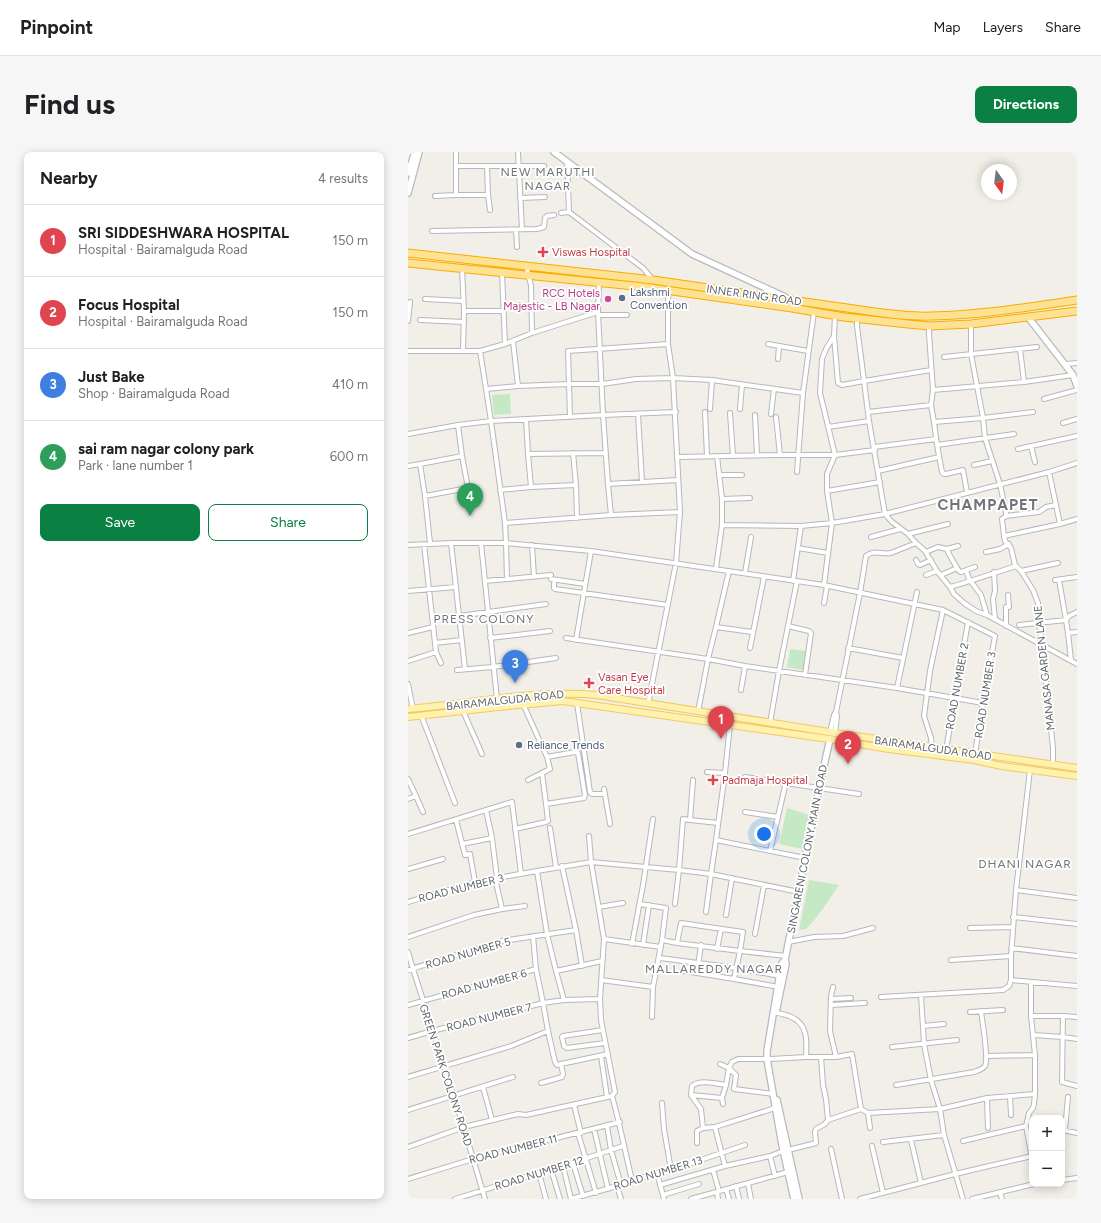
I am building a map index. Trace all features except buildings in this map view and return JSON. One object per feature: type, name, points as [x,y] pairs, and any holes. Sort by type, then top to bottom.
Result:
[{"type":"highway","name":"INNER RING ROAD","points":[[408,253],[653,280],[868,311],[930,316],[970,314],[1077,300]]},
{"type":"highway","name":"INNER RING ROAD","points":[[408,263],[669,290],[835,316],[929,326],[971,324],[1077,311]]},
{"type":"main road","name":"BAIRAMALGUDA ROAD","points":[[410,709],[539,694],[566,693],[597,695],[770,723],[832,735],[889,749],[1077,776]]},
{"type":"main road","points":[[566,693],[566,702]]},
{"type":"main road","name":"BAIRAMALGUDA ROAD","points":[[408,717],[523,704],[566,702],[730,725],[832,735],[1077,768]]},
{"type":"street","points":[[408,173],[415,152]]},
{"type":"street","points":[[408,193],[419,152]]},
{"type":"street","points":[[456,152],[456,196]]},
{"type":"street","points":[[518,152],[522,230]]},
{"type":"street","points":[[554,152],[692,254],[789,299]]},
{"type":"street","points":[[567,161],[569,212]]},
{"type":"street","points":[[456,166],[544,166]]},
{"type":"street","points":[[487,166],[490,210]]},
{"type":"street","points":[[435,196],[488,196]]},
{"type":"street","points":[[520,198],[546,198]]},
{"type":"street","points":[[560,213],[569,212],[643,268],[653,280]]},
{"type":"street","points":[[432,232],[522,230],[541,228],[544,227],[545,218],[547,216],[554,215]]},
{"type":"street","points":[[516,230],[517,247]]},
{"type":"street","points":[[527,266],[531,286],[532,333]]},
{"type":"street","points":[[462,268],[464,311],[463,351]]},
{"type":"street","points":[[502,272],[504,344]]},
{"type":"street","points":[[599,282],[598,314],[603,416],[611,515]]},
{"type":"street","points":[[648,704],[676,564],[680,512],[676,412],[668,344],[669,290]]},
{"type":"street","points":[[425,299],[463,301]]},
{"type":"street","points":[[408,321],[410,302]]},
{"type":"street","points":[[464,311],[503,311]]},
{"type":"street","points":[[797,472],[803,393],[814,312]]},
{"type":"street","points":[[408,351],[480,351],[513,341],[532,333],[598,314],[627,315]]},
{"type":"street","points":[[835,316],[834,336],[839,384],[842,385],[932,370]]},
{"type":"street","points":[[1028,317],[1066,364],[1073,375],[1077,386]]},
{"type":"street","points":[[857,318],[869,421],[885,514],[926,552],[954,594],[964,603],[976,611],[995,619],[1077,664]]},
{"type":"street","points":[[420,320],[464,322]]},
{"type":"street","points":[[971,324],[972,354],[985,438],[1000,484],[1006,516]]},
{"type":"street","points":[[929,326],[933,390],[931,405],[939,457],[944,474],[963,470],[967,492]]},
{"type":"street","points":[[824,602],[832,523],[827,492],[827,474],[835,455],[820,393],[822,360],[826,349],[834,336]]},
{"type":"street","points":[[513,341],[518,386]]},
{"type":"street","points":[[570,417],[568,352],[668,344]]},
{"type":"street","points":[[768,344],[808,351]]},
{"type":"street","points":[[778,359],[779,346]]},
{"type":"street","points":[[944,357],[1037,347]]},
{"type":"street","points":[[1020,349],[1024,382]]},
{"type":"street","points":[[480,351],[505,523],[507,579]]},
{"type":"street","points":[[1066,364],[1077,363]]},
{"type":"street","points":[[933,390],[1024,382],[1073,375]]},
{"type":"street","points":[[486,389],[518,386],[602,384],[636,379],[673,378],[712,380],[803,393]]},
{"type":"street","points":[[710,409],[712,380]]},
{"type":"street","points":[[740,409],[742,385]]},
{"type":"street","points":[[771,414],[774,389]]},
{"type":"street","points":[[1044,399],[1077,390]]},
{"type":"street","points":[[868,412],[931,405]]},
{"type":"street","points":[[408,434],[491,421],[676,412]]},
{"type":"street","points":[[705,412],[707,456]]},
{"type":"street","points":[[730,412],[733,456]]},
{"type":"street","points":[[934,422],[1033,412]]},
{"type":"street","points":[[638,414],[642,482]]},
{"type":"street","points":[[755,415],[757,455]]},
{"type":"street","points":[[776,417],[780,454]]},
{"type":"street","points":[[1063,423],[1077,419]]},
{"type":"street","points":[[526,420],[531,487]]},
{"type":"street","points":[[828,427],[869,421]]},
{"type":"street","points":[[425,496],[468,488],[458,426]]},
{"type":"street","points":[[937,445],[1014,434]]},
{"type":"street","points":[[1018,449],[1077,436]]},
{"type":"street","points":[[677,457],[780,454],[835,455],[936,439]]},
{"type":"street","points":[[1031,446],[1035,462]]},
{"type":"street","points":[[573,453],[577,518]]},
{"type":"street","points":[[528,454],[606,453]]},
{"type":"street","points":[[408,466],[462,456]]},
{"type":"street","points":[[716,568],[722,525],[722,499],[717,456]]},
{"type":"street","points":[[878,471],[939,457]]},
{"type":"street","points":[[974,465],[992,461]]},
{"type":"street","points":[[420,464],[430,543]]},
{"type":"street","points":[[722,525],[801,526],[832,523],[885,514],[1077,464]]},
{"type":"street","points":[[1049,472],[1060,524]]},
{"type":"street","points":[[719,475],[742,475]]},
{"type":"street","points":[[608,484],[678,480]]},
{"type":"street","points":[[827,492],[880,482]]},
{"type":"street","points":[[500,490],[576,485]]},
{"type":"street","points":[[722,499],[750,498]]},
{"type":"street","points":[[1056,505],[1046,507],[1039,512],[1006,516],[1002,519],[1004,536],[1077,519]]},
{"type":"street","points":[[505,523],[611,515],[680,512]]},
{"type":"street","points":[[908,534],[948,524]]},
{"type":"street","points":[[770,723],[788,626],[801,526]]},
{"type":"street","points":[[871,537],[900,529]]},
{"type":"street","name":"MANASA GARDEN LANE","points":[[1004,536],[1005,541],[1009,544],[1016,566],[1033,590],[1038,603],[1053,748],[1053,764]]},
{"type":"street","points":[[745,573],[751,537]]},
{"type":"street","points":[[408,545],[430,543],[506,543],[591,550],[676,564],[716,568],[764,577],[825,585],[943,610],[968,622]]},
{"type":"street","points":[[451,543],[465,669]]},
{"type":"street","points":[[481,543],[497,699]]},
{"type":"street","points":[[832,735],[834,715],[836,712],[860,593],[866,556],[868,554],[878,552],[887,554],[891,553],[916,543]]},
{"type":"street","points":[[424,544],[436,652],[441,663]]},
{"type":"street","points":[[986,552],[1000,549],[1009,544]]},
{"type":"street","points":[[532,545],[534,577]]},
{"type":"street","points":[[926,552],[938,547],[947,549],[958,546]]},
{"type":"street","points":[[798,548],[828,553]]},
{"type":"street","points":[[947,549],[948,554],[960,572],[974,567]]},
{"type":"street","points":[[576,640],[591,550]]},
{"type":"street","points":[[916,560],[920,565],[931,560]]},
{"type":"street","points":[[1021,571],[1058,563]]},
{"type":"street","points":[[950,587],[1016,566]]},
{"type":"street","points":[[941,575],[957,568]]},
{"type":"street","points":[[926,575],[937,570]]},
{"type":"street","points":[[966,570],[971,581],[982,595],[987,615]]},
{"type":"street","points":[[698,712],[708,659],[729,571]]},
{"type":"street","points":[[994,572],[995,591],[993,599],[995,619]]},
{"type":"street","points":[[485,581],[534,577],[585,584]]},
{"type":"street","points":[[750,648],[764,577]]},
{"type":"street","points":[[1071,660],[1066,620],[1057,580],[1077,577]]},
{"type":"street","points":[[552,579],[555,589],[668,605]]},
{"type":"street","points":[[408,591],[456,587]]},
{"type":"street","points":[[897,688],[917,592]]},
{"type":"street","points":[[1006,626],[1006,607],[1009,607],[1008,595]]},
{"type":"street","points":[[459,616],[546,604]]},
{"type":"street","points":[[932,748],[931,738],[924,716],[926,693],[943,610]]},
{"type":"street","points":[[1019,625],[1066,620],[1069,616],[1077,612]]},
{"type":"street","name":"ROAD NUMBER 3","points":[[968,622],[995,636],[975,754]]},
{"type":"street","name":"ROAD NUMBER 2","points":[[946,750],[968,622]]},
{"type":"street","points":[[788,626],[809,631],[811,633],[806,675]]},
{"type":"street","points":[[408,633],[433,627]]},
{"type":"street","points":[[716,627],[752,632]]},
{"type":"street","points":[[490,638],[550,631]]},
{"type":"street","points":[[1068,633],[1077,632]]},
{"type":"street","points":[[566,638],[897,688],[983,703]]},
{"type":"street","points":[[435,643],[462,640]]},
{"type":"street","points":[[848,648],[903,658]]},
{"type":"street","points":[[408,661],[436,652]]},
{"type":"street","points":[[457,670],[493,667],[556,658]]},
{"type":"street","points":[[741,690],[745,666]]},
{"type":"street","points":[[408,684],[410,709]]},
{"type":"street","points":[[578,703],[590,792],[592,794],[605,792],[610,824]]},
{"type":"street","points":[[523,704],[547,757],[550,769],[528,780]]},
{"type":"street","points":[[463,711],[482,754]]},
{"type":"street","points":[[421,715],[455,804]]},
{"type":"street","points":[[706,912],[730,725]]},
{"type":"street","name":"SINGARENI COLONY MAIN ROAD","points":[[780,987],[782,963],[785,958],[819,788],[832,735]]},
{"type":"street","points":[[546,804],[584,798],[585,796],[578,753],[575,752],[547,757]]},
{"type":"street","points":[[881,997],[1003,990],[1009,986],[1012,980],[1012,927],[1030,770]]},
{"type":"street","points":[[707,772],[725,773]]},
{"type":"street","points":[[515,829],[548,821],[542,773]]},
{"type":"street","points":[[745,777],[860,794]]},
{"type":"street","points":[[408,779],[423,812]]},
{"type":"street","points":[[690,820],[694,780]]},
{"type":"street","points":[[770,851],[786,782]]},
{"type":"street","points":[[408,799],[416,796]]},
{"type":"street","points":[[408,834],[512,802],[521,874]]},
{"type":"street","points":[[486,810],[492,838],[496,878],[502,910]]},
{"type":"street","points":[[745,812],[778,817]]},
{"type":"street","points":[[632,944],[640,904],[653,819]]},
{"type":"street","points":[[675,904],[683,819],[718,823]]},
{"type":"street","points":[[456,820],[465,855],[470,854],[475,882]]},
{"type":"street","points":[[550,828],[556,867]]},
{"type":"street","points":[[408,1147],[464,1127],[518,1114],[526,1115],[574,1105],[610,1096],[615,1092],[603,1030],[600,999],[604,939],[600,907],[591,862],[589,836]]},
{"type":"street","points":[[462,844],[492,838]]},
{"type":"street","points":[[716,840],[806,858]]},
{"type":"street","points":[[408,869],[442,859]]},
{"type":"street","name":"ROAD NUMBER 3","points":[[408,902],[475,882],[537,870],[591,862],[712,874],[799,892]]},
{"type":"street","points":[[562,866],[582,966]]},
{"type":"street","points":[[537,870],[547,934],[564,1000]]},
{"type":"street","points":[[726,915],[732,878]]},
{"type":"street","points":[[755,934],[764,884]]},
{"type":"street","points":[[1016,890],[1077,898]]},
{"type":"street","points":[[600,907],[623,903]]},
{"type":"street","points":[[640,904],[666,908],[660,958],[653,987],[652,1017]]},
{"type":"street","points":[[643,945],[649,905]]},
{"type":"street","points":[[408,937],[474,915],[525,906]]},
{"type":"street","points":[[1013,917],[1077,924]]},
{"type":"street","points":[[678,943],[681,923],[743,932],[734,979]]},
{"type":"street","points":[[970,928],[1012,927]]},
{"type":"street","points":[[788,942],[814,937],[843,936],[873,928]]},
{"type":"street","points":[[717,949],[721,929]]},
{"type":"street","name":"ROAD NUMBER 5","points":[[410,970],[502,941],[576,930]]},
{"type":"street","points":[[533,936],[536,969],[543,1003],[564,1000],[600,999]]},
{"type":"street","points":[[604,939],[661,948]]},
{"type":"street","points":[[662,940],[785,958]]},
{"type":"street","points":[[697,973],[701,946]]},
{"type":"street","points":[[1011,948],[1077,956]]},
{"type":"street","name":"GREEN PARK COLONY ROAD","points":[[408,952],[410,970],[423,1000],[464,1127],[485,1199]]},
{"type":"street","points":[[950,960],[1011,956]]},
{"type":"street","points":[[660,958],[698,962],[780,976]]},
{"type":"street","name":"SINGARENI COLONY MAIN ROAD","points":[[785,958],[786,964],[766,1051],[785,1151],[799,1199]]},
{"type":"street","points":[[556,971],[602,961]]},
{"type":"street","name":"ROAD NUMBER 6","points":[[408,1005],[536,969]]},
{"type":"street","points":[[682,971],[780,987]]},
{"type":"street","points":[[601,980],[653,987]]},
{"type":"street","points":[[1012,980],[1077,986]]},
{"type":"street","points":[[1031,982],[1031,1016],[1035,1055],[1035,1094],[1033,1108],[1029,1113],[1028,1128],[1031,1151]]},
{"type":"street","points":[[833,986],[830,1031],[836,1057]]},
{"type":"street","points":[[921,995],[924,1044],[931,1080],[940,1109],[944,1135],[962,1199]]},
{"type":"street","points":[[831,999],[851,998]]},
{"type":"street","points":[[831,1005],[865,1002]]},
{"type":"street","name":"ROAD NUMBER 7","points":[[408,1038],[543,1003],[555,1062],[557,1065],[561,1064]]},
{"type":"street","points":[[970,1012],[1003,1010]]},
{"type":"street","points":[[896,1085],[974,1072],[985,1066],[986,1056],[981,1011]]},
{"type":"street","points":[[775,1012],[789,1016],[802,1024],[807,1040],[806,1057]]},
{"type":"street","points":[[1031,1016],[1077,1017]]},
{"type":"street","points":[[1063,1016],[1062,1082],[1077,1086]]},
{"type":"street","points":[[923,1026],[944,1024]]},
{"type":"street","points":[[603,1030],[563,1036],[564,1046],[567,1048],[606,1043]]},
{"type":"street","points":[[408,1077],[511,1046],[548,1031]]},
{"type":"street","points":[[1033,1036],[1077,1039]]},
{"type":"street","points":[[892,1047],[957,1040]]},
{"type":"street","points":[[542,1082],[562,1077],[563,1074],[561,1064],[608,1054]]},
{"type":"street","points":[[724,1104],[722,1098],[726,1085],[728,1068],[732,1062],[738,1059],[836,1057],[852,1054],[861,1109]]},
{"type":"street","points":[[986,1056],[1035,1055]]},
{"type":"street","points":[[601,1056],[610,1096],[620,1122],[623,1146],[632,1180]]},
{"type":"street","points":[[821,1057],[828,1120]]},
{"type":"street","name":"SINGARENI COLONY MAIN ROAD","points":[[768,1059],[774,1108],[780,1125]]},
{"type":"street","points":[[720,1064],[736,1074],[734,1089],[773,1094]]},
{"type":"street","points":[[408,1110],[513,1078]]},
{"type":"street","points":[[703,1128],[700,1108],[691,1095],[692,1086],[702,1082],[726,1085]]},
{"type":"street","points":[[483,1087],[492,1120]]},
{"type":"street","points":[[660,1185],[725,1166],[770,1156],[816,1143],[816,1129],[825,1124],[828,1120],[861,1109],[868,1113],[940,1109],[987,1098],[1035,1094]]},
{"type":"street","points":[[691,1095],[722,1098]]},
{"type":"street","points":[[1010,1096],[1011,1115]]},
{"type":"street","points":[[1065,1122],[1068,1097]]},
{"type":"street","points":[[987,1098],[988,1128]]},
{"type":"street","points":[[662,1102],[664,1129],[671,1170]]},
{"type":"street","points":[[574,1105],[586,1159],[596,1193]]},
{"type":"street","points":[[698,1143],[697,1131],[703,1128],[715,1127],[774,1108]]},
{"type":"street","points":[[868,1113],[870,1128]]},
{"type":"street","name":"ROAD NUMBER 11","points":[[408,1179],[473,1159],[620,1122]]},
{"type":"street","points":[[607,1126],[621,1199]]},
{"type":"street","points":[[715,1127],[725,1166]]},
{"type":"street","points":[[963,1141],[1028,1128]]},
{"type":"street","points":[[594,1129],[608,1189]]},
{"type":"street","points":[[1065,1130],[1077,1133]]},
{"type":"street","points":[[883,1142],[911,1140],[944,1135]]},
{"type":"street","points":[[911,1140],[921,1183]]},
{"type":"street","name":"ROAD NUMBER 13","points":[[571,1199],[596,1193],[632,1180],[671,1170],[745,1145]]},
{"type":"street","name":"ROAD NUMBER 12","points":[[455,1199],[599,1155],[623,1146]]},
{"type":"street","points":[[872,1146],[883,1192]]},
{"type":"street","points":[[831,1149],[842,1199]]},
{"type":"street","points":[[770,1156],[775,1176]]},
{"type":"street","points":[[860,1199],[955,1174],[1029,1158]]},
{"type":"street","name":"SINGARENI COLONY MAIN ROAD","points":[[788,1162],[788,1172],[794,1199]]},
{"type":"street","points":[[573,1163],[583,1196]]},
{"type":"street","points":[[563,1166],[571,1199]]},
{"type":"street","points":[[551,1169],[560,1199]]},
{"type":"street","points":[[713,1170],[718,1191],[718,1199]]},
{"type":"street","points":[[691,1199],[708,1197],[718,1191],[788,1172]]},
{"type":"street","points":[[539,1173],[546,1199]]},
{"type":"street","points":[[657,1173],[663,1197],[699,1184]]},
{"type":"street","points":[[1065,1180],[1077,1178]]},
{"type":"street","points":[[748,1184],[751,1199]]},
{"type":"street","points":[[972,1199],[1029,1185]]},
{"type":"street","points":[[736,1186],[739,1199]]},
{"type":"street","points":[[726,1189],[728,1199]]},
{"type":"street","points":[[1000,1193],[1002,1199]]},
{"type":"green space","points":[[510,394],[511,414],[494,415],[492,395]]},
{"type":"green space","points":[[790,649],[806,651],[803,670],[787,667]]},
{"type":"green space","points":[[787,808],[809,815],[802,849],[779,844]]},
{"type":"green space","points":[[809,880],[839,885],[811,924],[806,929],[799,930]]},
{"type":"place","name":"Viswas Hospital","points":[[543,252]]},
{"type":"place","name":"Lakshmi Convention","points":[[622,298]]},
{"type":"place","name":"RCC Hotels Majestic - LB Nagar","points":[[608,299]]},
{"type":"place","name":"sai ram nagar colony park","points":[[470,516]]},
{"type":"place","name":"Just Bake","points":[[515,683]]},
{"type":"place","name":"Vasan Eye Care Hospital","points":[[589,683]]},
{"type":"place","name":"SRI SIDDESHWARA HOSPITAL","points":[[721,739]]},
{"type":"place","name":"Reliance Trends","points":[[519,745]]},
{"type":"place","name":"Focus Hospital","points":[[848,764]]},
{"type":"place","name":"Padmaja Hospital","points":[[713,780]]},
{"type":"district","name":"NEW MARUTHI NAGAR","points":[[548,179]]},
{"type":"district","name":"CHAMPAPET","points":[[988,505]]},
{"type":"district","name":"PRESS COLONY","points":[[484,619]]},
{"type":"district","name":"DHANI NAGAR","points":[[1025,864]]},
{"type":"district","name":"MALLAREDDY NAGAR","points":[[714,969]]}]
